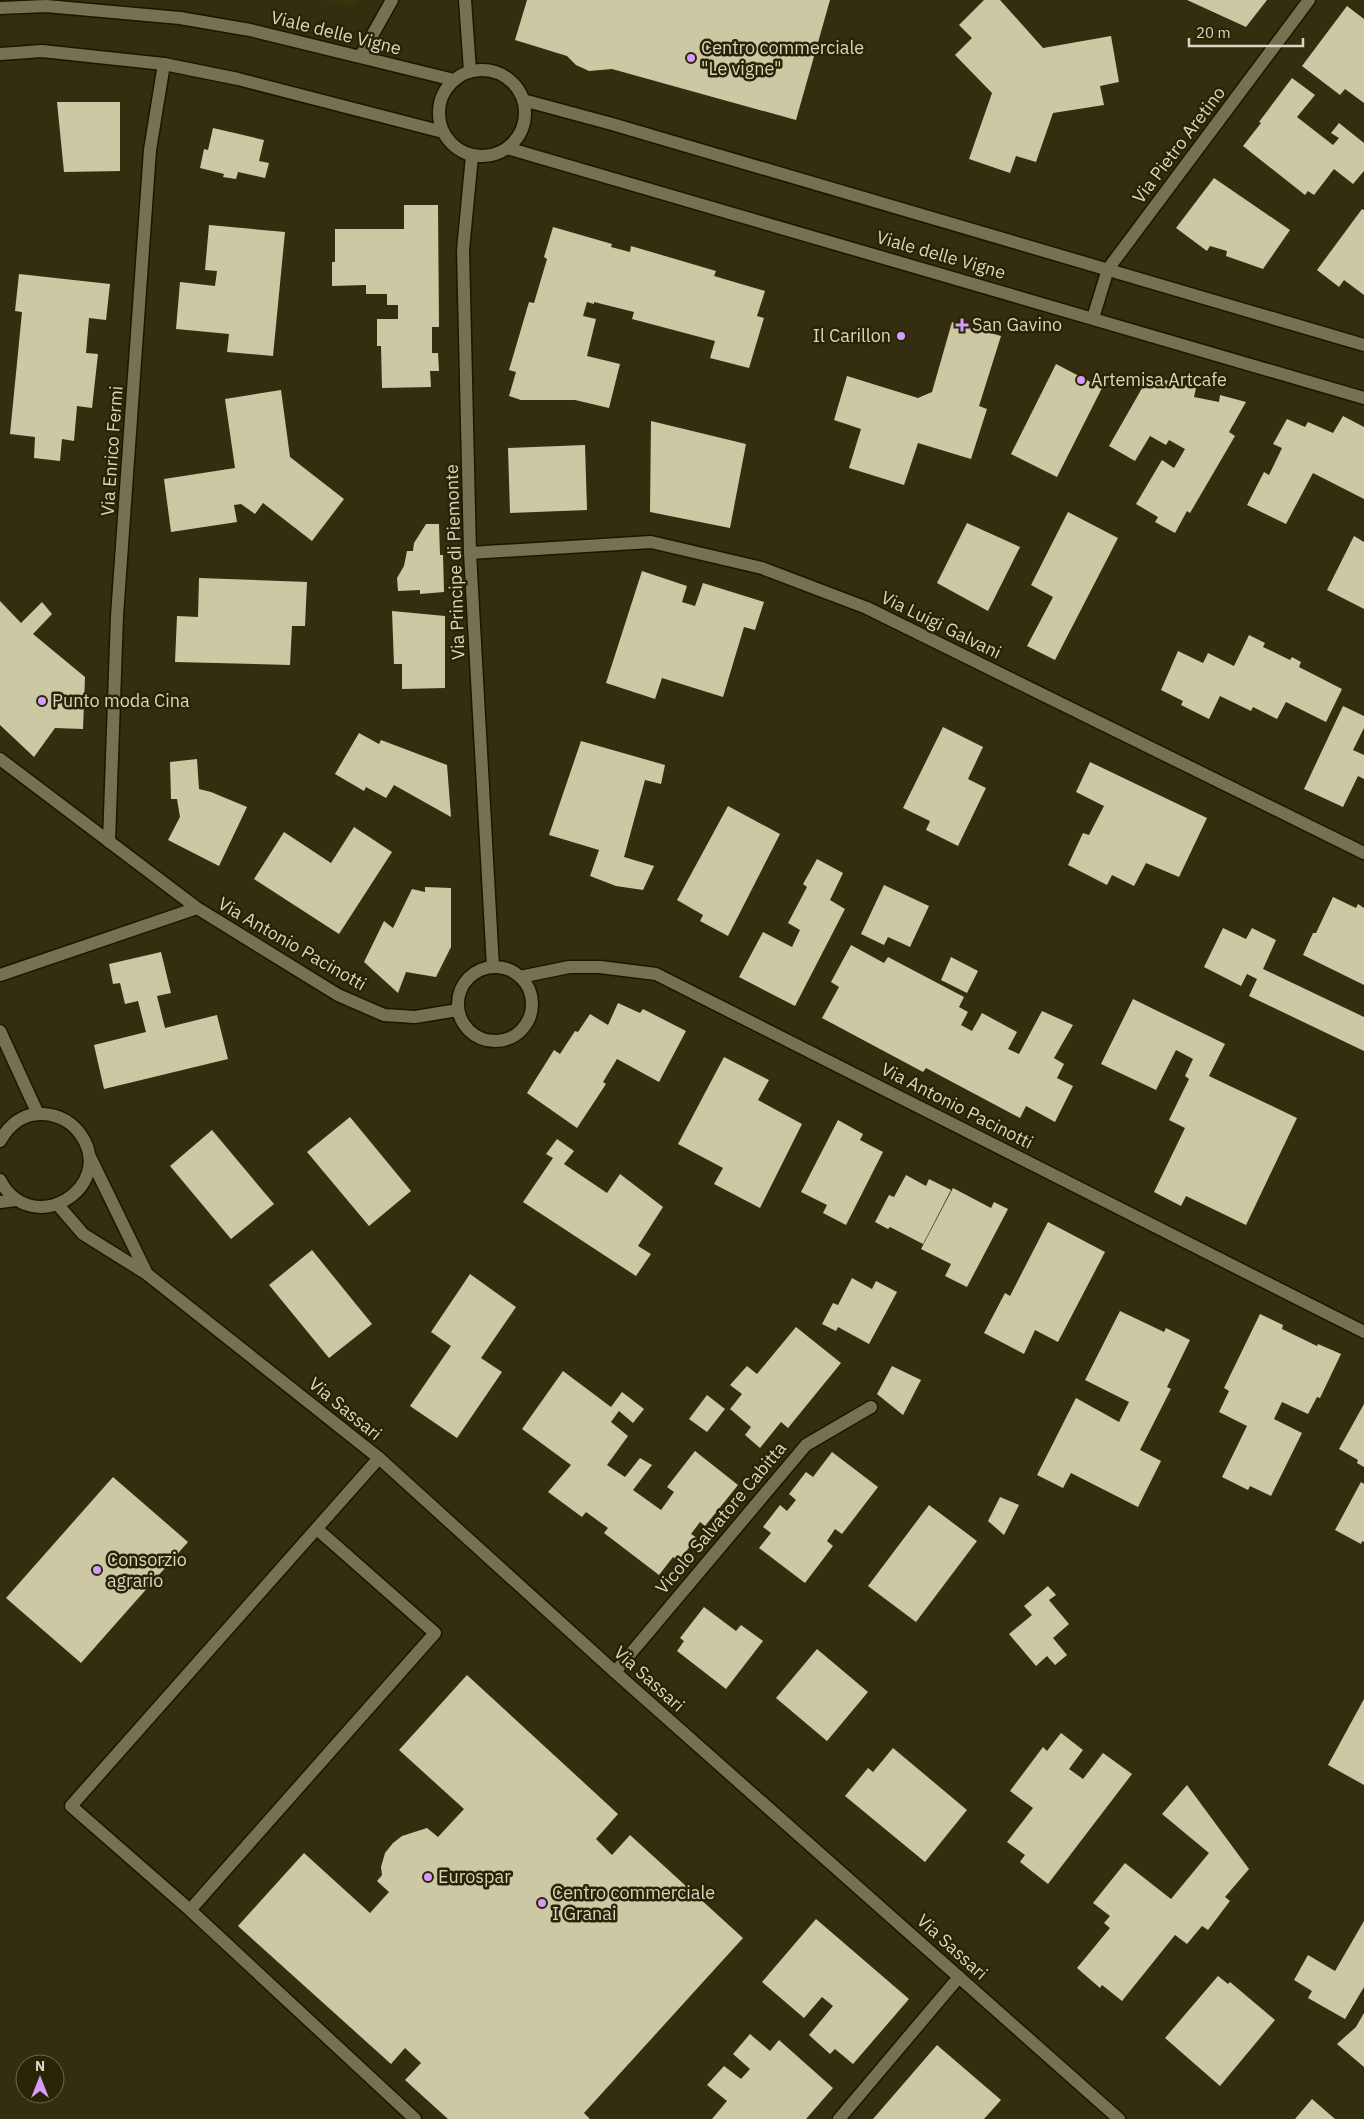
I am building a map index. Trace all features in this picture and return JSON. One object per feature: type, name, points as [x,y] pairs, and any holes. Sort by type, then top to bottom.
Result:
[{"type":"street","points":[[360,57],[392,0]]},
{"type":"street","points":[[465,0],[470,71]]},
{"type":"street","name":"Via Pietro Aretino","points":[[1093,318],[1108,269],[1309,0]]},
{"type":"street","name":"Viale delle Vigne","points":[[0,8],[46,6],[180,18],[250,30],[454,80]]},
{"type":"street","points":[[0,54],[42,51],[164,64],[238,79],[443,132]]},
{"type":"street","name":"Via Enrico Fermi","points":[[109,842],[117,616],[150,150],[164,64]]},
{"type":"street","points":[[484,70],[497,72],[509,79],[517,88],[523,100],[525,114],[523,127],[516,139],[507,148],[496,154],[472,156],[460,150],[450,143],[438,119],[439,105],[444,91],[454,80],[470,71],[484,70]]},
{"type":"street","name":"Viale delle Vigne","points":[[523,100],[612,124],[1364,345]]},
{"type":"street","name":"Viale delle Vigne","points":[[507,148],[1364,398]]},
{"type":"street","name":"Via Principe di Piemonte","points":[[472,156],[463,250],[470,553],[493,967]]},
{"type":"street","name":"Via Luigi Galvani","points":[[470,553],[651,542],[762,568],[867,608],[1364,853]]},
{"type":"street","name":"Via Antonio Pacinotti","points":[[0,759],[196,908],[338,995],[384,1015],[415,1017],[458,1010]]},
{"type":"street","name":"Via Antonio Pacinotti","points":[[0,975],[196,908]]},
{"type":"street","points":[[493,967],[512,971],[520,977],[530,993],[531,1011],[526,1023],[518,1033],[507,1039],[494,1041],[482,1038],[471,1032],[463,1022],[458,1010],[458,998],[470,976],[481,970],[493,967]]},
{"type":"street","name":"Via Antonio Pacinotti","points":[[520,977],[569,967],[593,967],[656,974],[1364,1332]]},
{"type":"street","points":[[0,1031],[38,1114],[26,1116],[15,1122],[6,1130],[0,1141]]},
{"type":"street","name":"Via Sassari","points":[[38,1114],[53,1115],[66,1120],[77,1129],[85,1141],[89,1155],[147,1274]]},
{"type":"street","points":[[0,1180],[4,1189],[16,1200],[29,1206],[44,1207],[58,1205],[72,1196],[82,1185],[88,1171],[89,1155]]},
{"type":"street","points":[[0,1202],[16,1200]]},
{"type":"street","name":"Via Sassari","points":[[58,1205],[83,1234],[147,1274],[379,1458],[615,1672],[1119,2119]]},
{"type":"street","name":"Vicolo Salvatore Cabitta","points":[[615,1672],[806,1445],[871,1407]]},
{"type":"street","points":[[379,1458],[71,1806],[190,1910],[415,2119]]},
{"type":"street","points":[[190,1910],[435,1633],[316,1529]]},
{"type":"street","points":[[839,2119],[958,1977]]},
{"type":"shaded area","points":[[322,0],[359,0],[355,7]]},
{"type":"building","name":"Centro commerciale \"Le vigne\"","points":[[527,0],[830,0],[796,120],[612,69],[589,71],[576,65],[567,56],[515,40]]},
{"type":"building","points":[[984,0],[1000,0],[1043,48],[1111,36],[1119,82],[1100,86],[1104,105],[1053,113],[1036,162],[1016,156],[1010,173],[969,159],[992,93],[955,55],[972,38],[959,25]]},
{"type":"building","points":[[1187,0],[1267,0],[1246,27]]},
{"type":"building","points":[[1347,6],[1364,19],[1364,103],[1345,89],[1340,95],[1302,66]]},
{"type":"building","points":[[1292,78],[1315,95],[1297,117],[1333,145],[1339,138],[1331,133],[1339,123],[1364,143],[1364,171],[1353,184],[1334,169],[1314,195],[1308,191],[1305,195],[1243,146]]},
{"type":"building","points":[[57,102],[120,102],[120,171],[64,172]]},
{"type":"building","points":[[213,128],[264,140],[259,161],[269,163],[265,178],[238,172],[236,179],[223,177],[224,174],[200,168],[204,149],[208,150]]},
{"type":"building","points":[[1214,178],[1290,230],[1263,269],[1226,256],[1227,251],[1210,246],[1207,251],[1176,228]]},
{"type":"building","points":[[404,205],[438,205],[439,327],[432,327],[432,353],[438,353],[439,371],[430,371],[431,387],[382,388],[381,346],[377,346],[377,319],[398,319],[398,305],[387,305],[387,294],[366,294],[366,285],[332,286],[332,262],[335,262],[335,229],[404,229]]},
{"type":"building","points":[[1362,209],[1364,210],[1364,295],[1344,280],[1339,287],[1317,270]]},
{"type":"building","points":[[209,225],[285,232],[273,356],[227,352],[229,334],[176,329],[180,282],[215,286],[217,271],[205,270]]},
{"type":"building","points":[[553,227],[612,244],[611,247],[630,252],[631,246],[716,271],[714,276],[765,291],[757,316],[764,318],[749,368],[710,358],[715,341],[632,319],[634,312],[587,302],[583,316],[596,319],[587,356],[620,364],[609,408],[575,400],[521,400],[509,396],[516,372],[509,370],[529,302],[534,303],[547,259],[544,257]]},
{"type":"building","points":[[19,274],[110,284],[106,320],[89,318],[86,353],[98,354],[92,408],[77,406],[74,441],[62,439],[60,461],[34,458],[35,437],[10,434],[22,312],[15,311]]},
{"type":"building","points":[[952,322],[1001,336],[979,406],[987,409],[971,459],[918,443],[904,485],[849,468],[861,429],[834,420],[847,376],[918,398],[932,392]]},
{"type":"building","points":[[1056,364],[1102,388],[1057,477],[1011,454]]},
{"type":"building","points":[[1149,376],[1196,388],[1194,397],[1219,402],[1220,395],[1246,402],[1229,432],[1235,436],[1190,513],[1187,511],[1175,533],[1155,522],[1158,517],[1136,504],[1162,460],[1174,468],[1185,449],[1169,440],[1166,445],[1150,436],[1135,461],[1109,446]]},
{"type":"building","points":[[281,390],[290,457],[344,499],[312,541],[263,503],[255,514],[241,504],[234,505],[237,522],[171,532],[164,479],[235,468],[225,399]]},
{"type":"building","points":[[1343,416],[1364,427],[1364,499],[1313,473],[1286,524],[1247,505],[1264,472],[1269,475],[1282,448],[1273,444],[1287,419],[1305,427],[1308,422],[1333,433]]},
{"type":"building","points":[[651,421],[746,444],[730,528],[650,512]]},
{"type":"building","points":[[585,445],[587,510],[510,513],[508,448]]},
{"type":"building","points":[[1068,512],[1118,538],[1055,660],[1027,646],[1053,597],[1031,585]]},
{"type":"building","points":[[967,523],[1020,547],[988,611],[937,583]]},
{"type":"building","points":[[426,524],[439,524],[440,555],[443,555],[444,592],[420,594],[420,590],[398,591],[397,578],[404,566],[407,551],[413,551],[414,543]]},
{"type":"building","points":[[1354,536],[1364,542],[1364,609],[1327,590]]},
{"type":"building","points":[[642,571],[687,586],[682,602],[695,606],[703,583],[764,602],[755,630],[744,627],[723,697],[662,678],[655,699],[606,683]]},
{"type":"building","points":[[199,578],[307,582],[305,626],[292,626],[290,665],[175,662],[177,616],[198,617]]},
{"type":"building","name":"Punto moda Cina","points":[[0,601],[21,623],[42,602],[52,614],[33,634],[85,677],[83,729],[55,728],[34,757],[0,725]]},
{"type":"building","points":[[392,611],[445,616],[445,688],[402,689],[402,664],[394,664]]},
{"type":"building","points":[[1249,635],[1265,643],[1263,647],[1290,660],[1292,657],[1301,662],[1299,667],[1342,689],[1326,722],[1286,702],[1277,719],[1253,707],[1251,711],[1220,696],[1209,719],[1181,705],[1183,701],[1161,690],[1178,651],[1203,663],[1208,653],[1234,666]]},
{"type":"building","points":[[1343,706],[1364,716],[1364,728],[1353,750],[1364,755],[1364,779],[1358,776],[1343,807],[1304,789]]},
{"type":"building","points":[[943,727],[983,747],[968,779],[986,788],[958,846],[926,830],[930,821],[903,808]]},
{"type":"building","points":[[359,733],[379,744],[381,740],[447,765],[451,817],[394,785],[386,798],[366,787],[364,791],[335,774]]},
{"type":"building","points":[[581,741],[665,765],[661,784],[645,780],[624,857],[654,866],[643,890],[616,886],[590,876],[599,850],[549,835]]},
{"type":"building","points":[[197,759],[199,789],[247,807],[219,866],[168,840],[180,817],[177,799],[171,799],[170,762]]},
{"type":"building","points":[[1090,762],[1207,818],[1179,877],[1146,863],[1134,886],[1112,875],[1107,885],[1068,865],[1083,833],[1089,835],[1104,806],[1076,792]]},
{"type":"building","points":[[728,806],[780,834],[728,936],[700,921],[703,915],[677,900]]},
{"type":"building","points":[[354,827],[392,852],[339,934],[254,879],[284,832],[331,863]]},
{"type":"building","points":[[817,859],[843,873],[830,900],[845,909],[795,1006],[739,977],[763,932],[792,947],[800,930],[788,923],[807,887],[803,884]]},
{"type":"building","points":[[884,885],[929,906],[910,947],[888,937],[884,945],[861,934]]},
{"type":"building","points":[[425,887],[451,888],[451,947],[436,977],[406,972],[398,993],[364,962],[384,921],[393,928],[412,889],[425,892]]},
{"type":"building","points":[[1333,897],[1356,908],[1358,904],[1364,908],[1364,985],[1303,955]]},
{"type":"building","points":[[1223,928],[1246,939],[1252,928],[1276,940],[1263,969],[1364,1017],[1364,1051],[1249,996],[1257,979],[1247,974],[1241,986],[1204,967]]},
{"type":"building","points":[[851,945],[884,963],[888,957],[964,997],[959,1007],[968,1012],[961,1025],[972,1031],[982,1013],[1017,1032],[1008,1049],[1019,1054],[1042,1011],[1073,1025],[1054,1058],[1064,1064],[1057,1078],[1073,1086],[1055,1122],[1026,1106],[1020,1118],[926,1068],[923,1072],[822,1018],[839,987],[831,982]]},
{"type":"building","points":[[161,952],[171,993],[157,996],[165,1028],[217,1015],[228,1059],[104,1089],[94,1045],[146,1032],[138,1001],[125,1004],[120,983],[113,984],[109,964]]},
{"type":"building","points":[[951,957],[978,971],[967,993],[941,980]]},
{"type":"building","points":[[1133,999],[1225,1044],[1209,1076],[1297,1118],[1246,1225],[1186,1196],[1181,1206],[1154,1192],[1185,1128],[1169,1120],[1189,1079],[1185,1076],[1193,1059],[1176,1050],[1156,1090],[1101,1064]]},
{"type":"building","points":[[618,1003],[640,1013],[643,1009],[686,1031],[659,1082],[617,1059],[603,1082],[606,1084],[577,1128],[527,1093],[554,1050],[560,1054],[575,1031],[578,1032],[590,1014],[608,1025]]},
{"type":"building","points":[[724,1057],[769,1080],[758,1100],[802,1124],[760,1208],[714,1184],[723,1168],[678,1144]]},
{"type":"building","points":[[350,1117],[411,1191],[369,1226],[307,1152]]},
{"type":"building","points":[[838,1120],[863,1134],[860,1140],[883,1152],[846,1225],[823,1213],[827,1205],[801,1192]]},
{"type":"building","points":[[212,1130],[274,1204],[231,1239],[170,1166]]},
{"type":"building","points":[[557,1139],[574,1151],[564,1164],[607,1193],[620,1174],[663,1207],[638,1246],[651,1254],[636,1276],[523,1202],[553,1158],[546,1154]]},
{"type":"building","points":[[906,1175],[926,1186],[929,1179],[951,1190],[923,1244],[890,1227],[888,1229],[875,1222],[889,1195],[894,1197]]},
{"type":"building","points":[[953,1188],[991,1208],[994,1202],[1008,1209],[967,1287],[945,1276],[951,1264],[921,1249]]},
{"type":"building","points":[[1048,1222],[1105,1252],[1058,1342],[1035,1330],[1024,1354],[984,1333],[1005,1293],[1010,1296]]},
{"type":"building","points":[[312,1250],[372,1324],[329,1358],[269,1285]]},
{"type":"building","points":[[470,1274],[516,1307],[481,1358],[502,1372],[457,1438],[410,1406],[451,1346],[431,1332]]},
{"type":"building","points":[[852,1278],[872,1289],[876,1281],[897,1292],[869,1344],[838,1327],[836,1331],[822,1324],[833,1303],[838,1305]]},
{"type":"building","points":[[1120,1311],[1164,1332],[1166,1328],[1190,1340],[1167,1387],[1171,1389],[1140,1450],[1161,1461],[1138,1507],[1071,1473],[1063,1488],[1037,1475],[1076,1398],[1119,1422],[1129,1402],[1085,1380]]},
{"type":"building","points":[[1260,1314],[1283,1325],[1282,1329],[1317,1346],[1318,1344],[1341,1354],[1320,1398],[1317,1397],[1308,1414],[1282,1402],[1274,1419],[1302,1433],[1271,1496],[1250,1486],[1248,1490],[1222,1477],[1247,1426],[1219,1412],[1229,1391],[1224,1388]]},
{"type":"building","points":[[796,1327],[841,1363],[788,1428],[781,1422],[760,1448],[745,1435],[751,1427],[730,1409],[742,1394],[730,1385],[747,1366],[757,1374]]},
{"type":"building","points":[[892,1366],[921,1380],[903,1415],[877,1394]]},
{"type":"building","points":[[563,1371],[611,1407],[622,1392],[644,1409],[633,1423],[619,1411],[611,1422],[628,1436],[607,1465],[625,1477],[640,1458],[652,1465],[633,1490],[661,1510],[674,1492],[667,1487],[695,1451],[738,1485],[705,1526],[700,1522],[691,1534],[697,1538],[678,1561],[673,1557],[659,1575],[604,1533],[608,1528],[586,1512],[582,1517],[548,1492],[571,1465],[522,1429]]},
{"type":"building","points":[[707,1395],[725,1409],[707,1432],[689,1419]]},
{"type":"building","points":[[1364,1404],[1364,1467],[1357,1463],[1358,1460],[1339,1449]]},
{"type":"building","points":[[832,1452],[878,1487],[842,1534],[835,1529],[827,1541],[833,1546],[805,1583],[759,1548],[771,1533],[763,1527],[780,1505],[787,1511],[796,1500],[789,1494],[806,1472],[813,1477]]},
{"type":"building","name":"Consorzio agrario","points":[[113,1477],[188,1542],[81,1663],[6,1598]]},
{"type":"building","points":[[1361,1482],[1364,1484],[1364,1542],[1362,1541],[1361,1544],[1335,1530]]},
{"type":"building","points":[[1000,1497],[1019,1505],[1004,1535],[988,1521]]},
{"type":"building","points":[[929,1505],[977,1541],[916,1622],[868,1586]]},
{"type":"building","points":[[1048,1586],[1056,1595],[1049,1600],[1069,1624],[1053,1638],[1067,1655],[1055,1665],[1047,1656],[1036,1666],[1009,1634],[1032,1615],[1024,1606]]},
{"type":"building","points":[[704,1607],[736,1631],[741,1625],[763,1641],[726,1689],[677,1651],[684,1641],[680,1638]]},
{"type":"building","points":[[817,1649],[868,1692],[827,1741],[776,1698]]},
{"type":"building","name":"Centro commerciale I Granai","points":[[467,1675],[618,1814],[596,1839],[612,1855],[630,1835],[743,1938],[584,2113],[590,2119],[448,2119],[405,2080],[421,2063],[405,2048],[391,2064],[238,1926],[304,1853],[370,1913],[389,1892],[377,1881],[382,1875],[381,1867],[385,1853],[393,1843],[402,1836],[427,1828],[438,1837],[464,1809],[399,1750]]},
{"type":"building","points":[[1364,1699],[1364,1785],[1328,1765]]},
{"type":"building","points":[[1061,1733],[1083,1750],[1069,1769],[1083,1779],[1103,1753],[1132,1774],[1048,1884],[1020,1862],[1025,1855],[1007,1842],[1033,1808],[1010,1791],[1043,1747],[1047,1751]]},
{"type":"building","points":[[893,1748],[967,1810],[925,1862],[845,1796],[868,1768],[873,1772]]},
{"type":"building","points":[[1187,1785],[1249,1869],[1225,1897],[1230,1901],[1208,1930],[1202,1926],[1187,1944],[1175,1935],[1122,2001],[1102,1985],[1100,1988],[1077,1968],[1110,1928],[1104,1923],[1110,1916],[1093,1903],[1125,1863],[1171,1899],[1209,1853],[1162,1814]]},
{"type":"building","points":[[816,1919],[909,1999],[853,2064],[835,2049],[830,2054],[809,2035],[833,2006],[822,1997],[804,2018],[762,1982]]},
{"type":"building","points":[[1364,1921],[1364,1987],[1345,2019],[1308,1998],[1312,1991],[1294,1980],[1308,1955],[1335,1971]]},
{"type":"building","points":[[1218,1976],[1228,1984],[1230,1982],[1275,2020],[1220,2086],[1165,2038]]},
{"type":"building","points":[[1364,2013],[1364,2067],[1337,2044],[1356,2027]]},
{"type":"building","points":[[750,2034],[770,2051],[779,2040],[833,2088],[806,2119],[712,2119],[727,2101],[707,2085],[724,2066],[741,2079],[750,2069],[733,2054]]},
{"type":"building","points":[[937,2045],[1001,2100],[984,2119],[873,2119]]},
{"type":"building","points":[[1312,2099],[1335,2119],[1295,2119]]},
{"type":"place","name":"Centro commerciale \"Le vigne\"","points":[[691,58]]},
{"type":"place","name":"San Gavino","points":[[962,325]]},
{"type":"place","name":"Il Carillon","points":[[901,336]]},
{"type":"place","name":"Artemisa Artcafe","points":[[1081,380]]},
{"type":"place","name":"Punto moda Cina","points":[[42,701]]},
{"type":"place","name":"Consorzio agrario","points":[[97,1570]]},
{"type":"place","name":"Eurospar","points":[[428,1877]]},
{"type":"place","name":"Centro commerciale I Granai","points":[[542,1903]]}]
